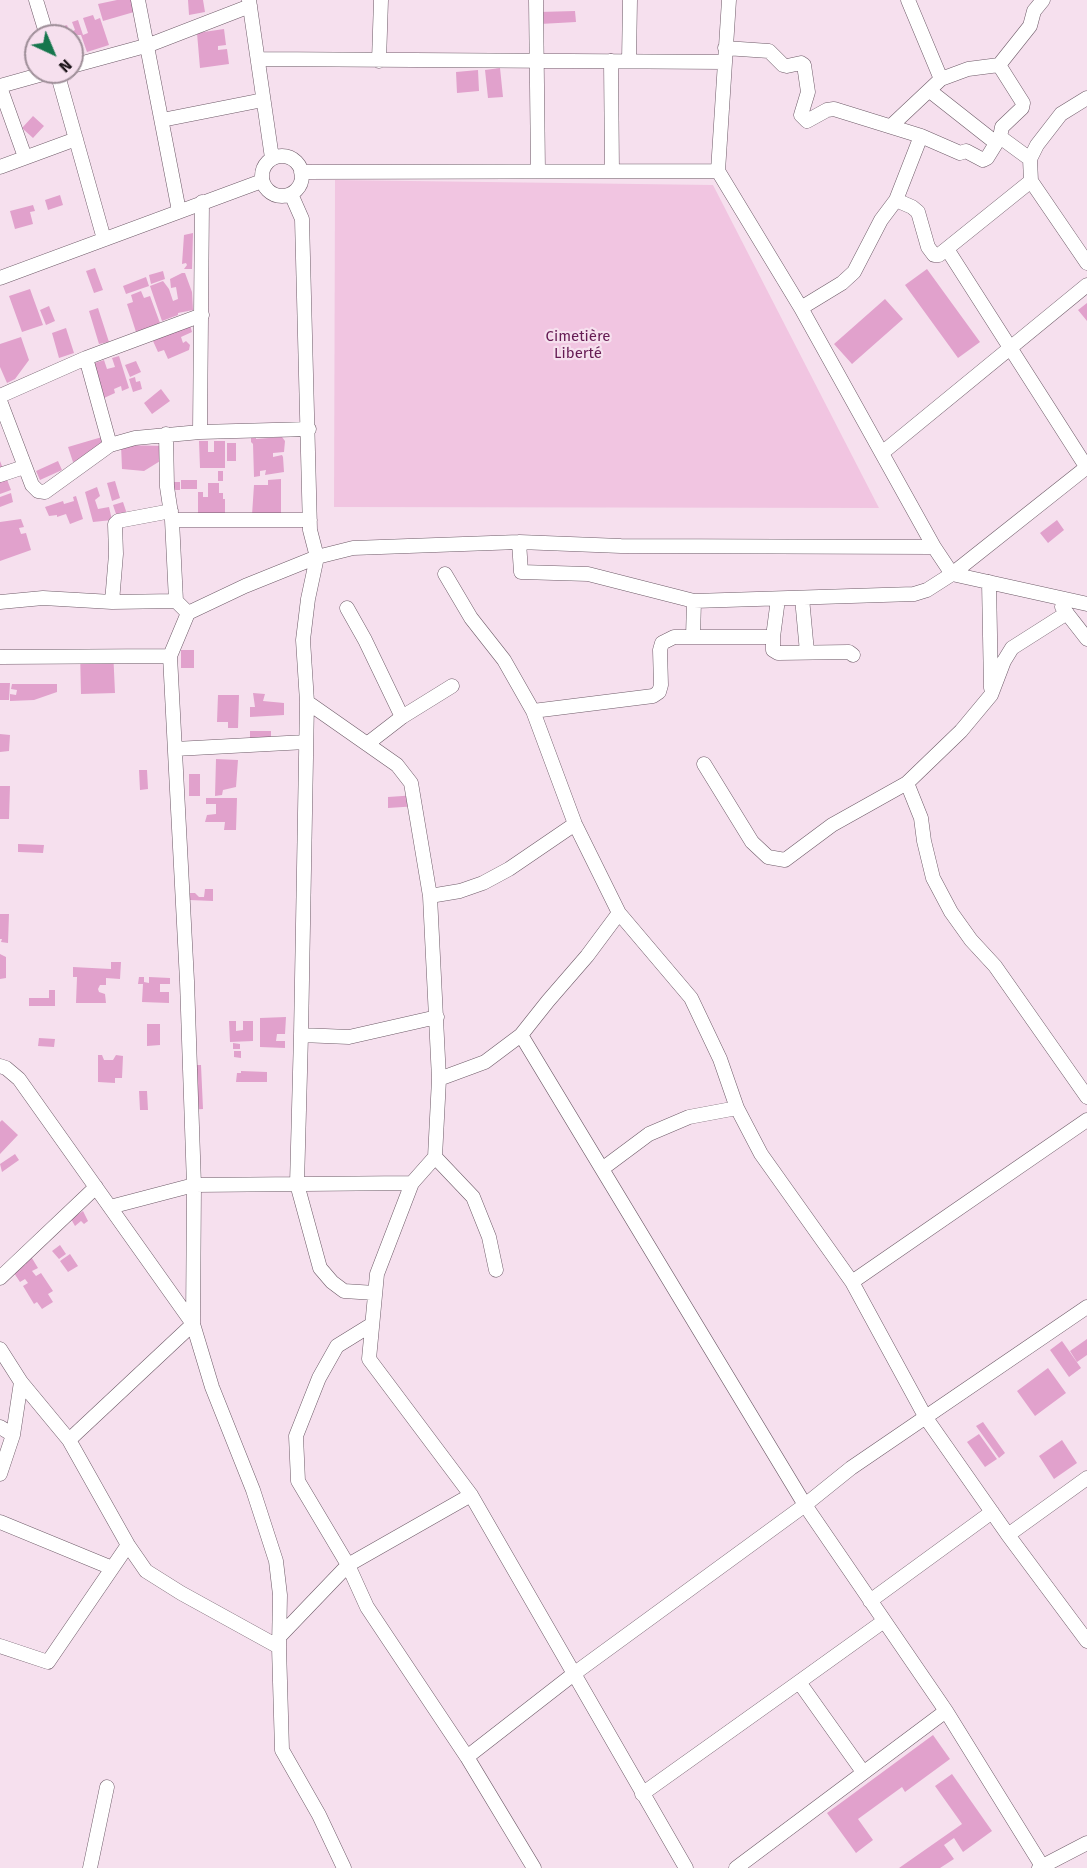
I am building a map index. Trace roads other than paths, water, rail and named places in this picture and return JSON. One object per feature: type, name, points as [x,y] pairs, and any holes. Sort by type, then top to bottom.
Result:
[{"type":"street","points":[[36,0],[43,24]]},
{"type":"street","points":[[138,0],[178,211]]},
{"type":"street","points":[[379,61],[381,0]]},
{"type":"street","points":[[536,0],[538,170]]},
{"type":"street","points":[[629,61],[630,0]]},
{"type":"street","points":[[729,0],[718,171],[801,308],[934,547],[952,574],[1087,604]]},
{"type":"street","points":[[908,0],[941,79]]},
{"type":"street","points":[[891,126],[941,79],[968,69],[999,65],[1030,26],[1034,11],[1043,0]]},
{"type":"street","points":[[84,63],[148,45],[250,3],[272,159]]},
{"type":"street","points":[[258,58],[379,61],[629,61],[769,51],[783,65],[801,63],[804,65],[809,88],[802,108],[803,119],[810,120],[827,110],[834,109],[921,136],[960,153],[966,151],[983,160],[987,158],[998,140],[1002,127],[1022,108],[1023,103],[999,65]]},
{"type":"street","points":[[611,61],[612,171]]},
{"type":"street","points":[[24,80],[0,87],[25,157]]},
{"type":"street","points":[[60,84],[104,239]]},
{"type":"street","points":[[930,91],[998,140],[1030,159]]},
{"type":"street","points":[[1087,98],[1061,114],[1037,145],[1030,159],[1030,181],[1087,263]]},
{"type":"street","points":[[162,120],[263,100]]},
{"type":"street","points":[[801,308],[849,278],[881,220],[896,200],[921,136]]},
{"type":"street","points":[[0,167],[76,139]]},
{"type":"street","points":[[288,157],[297,163],[302,172],[299,187],[291,194],[281,197],[271,194],[262,181],[265,166],[272,159],[288,157]]},
{"type":"street","points":[[302,172],[718,171]]},
{"type":"street","points":[[0,278],[262,181]]},
{"type":"street","points":[[896,200],[918,212],[930,252],[939,255],[1030,181]]},
{"type":"street","points":[[291,194],[302,219],[310,530],[317,557],[308,599],[303,640],[307,702],[297,1184],[320,1268],[332,1282],[344,1291],[375,1293]]},
{"type":"street","points":[[200,432],[202,202]]},
{"type":"street","points":[[519,542],[520,572],[588,574],[694,602],[914,594],[927,590],[952,574],[1087,467],[947,249]]},
{"type":"street","points":[[882,453],[1087,285]]},
{"type":"street","points":[[0,396],[86,358],[202,315]]},
{"type":"street","points":[[86,358],[110,446]]},
{"type":"street","points":[[0,401],[32,485],[38,491],[45,492],[110,446],[135,438],[200,432],[309,429]]},
{"type":"street","points":[[166,434],[167,486],[172,516],[176,601],[188,614]]},
{"type":"street","points":[[0,475],[24,467]]},
{"type":"street","points":[[112,602],[116,554],[115,524],[118,521],[172,516],[310,520]]},
{"type":"street","points":[[344,1868],[319,1815],[282,1750],[280,1595],[276,1561],[253,1490],[205,1368],[194,1324],[194,1185],[186,956],[170,656],[188,614],[245,586],[317,557],[353,548],[519,542],[621,546],[934,547]]},
{"type":"street","points":[[445,574],[471,618],[504,660],[533,711],[575,824],[619,913],[691,998],[720,1059],[737,1108],[762,1154],[852,1282],[926,1418],[1008,1535],[1087,1641]]},
{"type":"street","points":[[989,582],[991,695]]},
{"type":"street","points":[[1053,596],[1087,639]]},
{"type":"street","points":[[0,602],[36,598],[112,602],[176,601]]},
{"type":"street","points":[[802,598],[807,652]]},
{"type":"street","points":[[778,599],[773,638],[775,652],[849,652],[854,655]]},
{"type":"street","points":[[693,637],[694,602]]},
{"type":"street","points":[[347,608],[402,717]]},
{"type":"street","points":[[704,764],[752,842],[768,857],[785,860],[832,825],[907,783],[961,731],[991,695],[1004,661],[1012,648],[1067,613]]},
{"type":"street","points":[[533,711],[653,696],[659,692],[661,685],[660,650],[662,643],[674,637],[773,638]]},
{"type":"street","points":[[0,657],[170,656]]},
{"type":"street","points":[[367,744],[402,717],[452,686]]},
{"type":"street","points":[[307,702],[405,773],[411,783],[430,896],[440,1079],[435,1157],[412,1183],[377,1274],[369,1359],[471,1495],[686,1868]]},
{"type":"street","points":[[175,749],[306,742]]},
{"type":"street","points":[[907,783],[921,818],[933,878],[951,912],[971,940],[995,966],[1087,1097]]},
{"type":"street","points":[[430,896],[460,891],[483,883],[575,824]]},
{"type":"street","points":[[440,1079],[485,1062],[521,1035],[587,956],[619,913]]},
{"type":"street","points":[[300,1035],[349,1037],[437,1017]]},
{"type":"street","points":[[521,1035],[805,1505],[946,1711],[1040,1867],[1087,1843]]},
{"type":"street","points":[[0,1066],[19,1079],[194,1324]]},
{"type":"street","points":[[602,1169],[649,1134],[689,1117],[737,1108]]},
{"type":"street","points":[[852,1282],[1087,1120]]},
{"type":"street","points":[[435,1157],[473,1197],[489,1237],[496,1270]]},
{"type":"street","points":[[110,1207],[194,1185],[412,1183]]},
{"type":"street","points":[[0,1278],[96,1187]]},
{"type":"street","points":[[467,1756],[575,1673],[805,1505],[851,1468],[1087,1307]]},
{"type":"street","points":[[69,1440],[194,1324]]},
{"type":"street","points":[[371,1325],[337,1346],[319,1378],[296,1436],[298,1481],[348,1565],[368,1607],[467,1756],[534,1868]]},
{"type":"street","points":[[0,1348],[21,1382],[69,1440],[128,1545],[146,1571],[181,1593],[279,1642]]},
{"type":"street","points":[[0,1474],[13,1435],[21,1382]]},
{"type":"street","points":[[0,1427],[13,1435]]},
{"type":"street","points":[[1008,1535],[1087,1478]]},
{"type":"street","points":[[279,1642],[348,1565],[471,1495]]},
{"type":"street","points":[[870,1601],[992,1512]]},
{"type":"street","points":[[0,1522],[112,1568]]},
{"type":"street","points":[[0,1646],[48,1662],[128,1545]]},
{"type":"street","points":[[642,1794],[884,1621]]},
{"type":"street","points":[[799,1682],[863,1772]]},
{"type":"street","points":[[736,1868],[946,1711]]},
{"type":"street","points":[[90,1868],[107,1787]]},
{"type":"park label","name":"Cimetière Liberté","points":[[578,346]]}]
